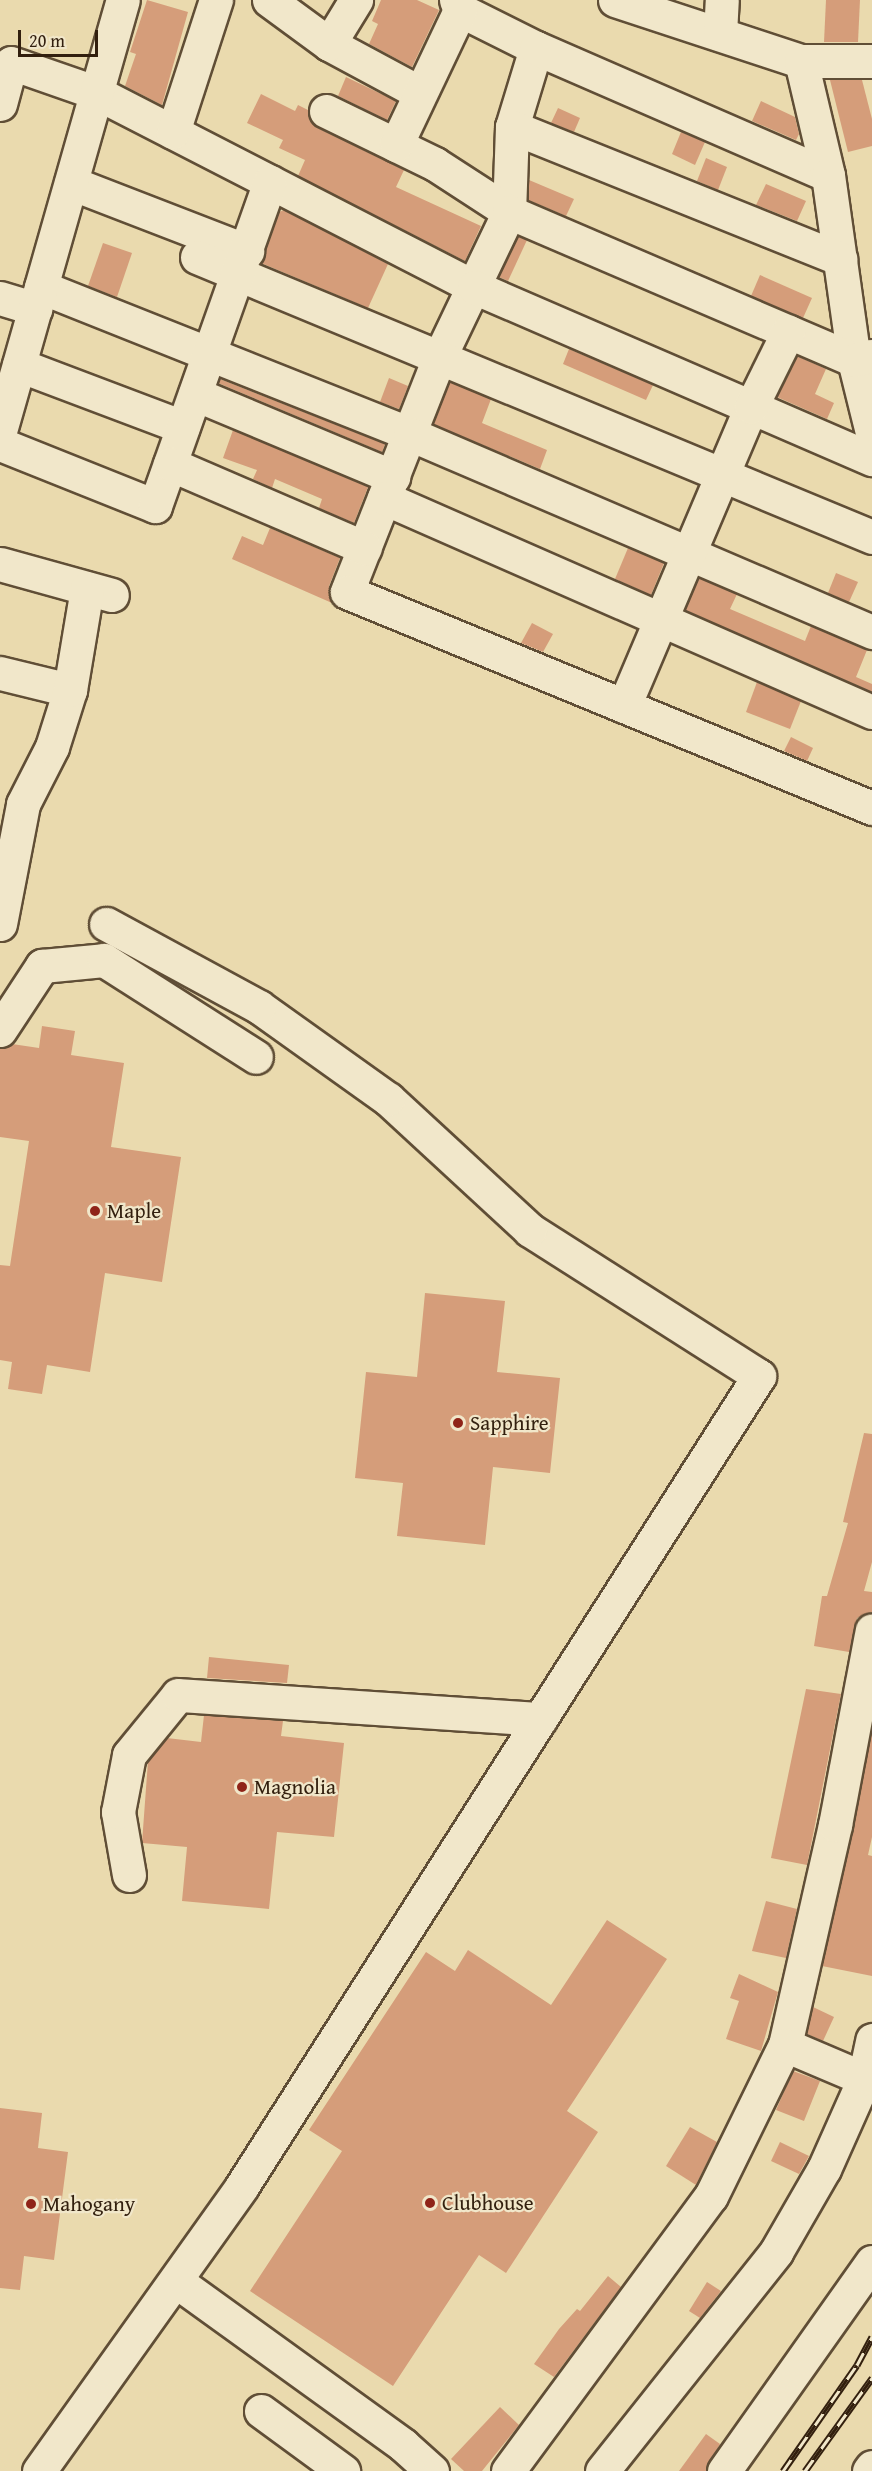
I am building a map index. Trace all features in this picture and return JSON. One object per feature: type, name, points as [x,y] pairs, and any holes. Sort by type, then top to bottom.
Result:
[{"type":"street","points":[[173,132],[216,0]]},
{"type":"street","points":[[269,0],[329,44],[420,93]]},
{"type":"street","points":[[329,44],[356,0]]},
{"type":"street","points":[[615,0],[801,61],[872,61]]},
{"type":"street","points":[[720,34],[722,0]]},
{"type":"street","points":[[0,432],[97,93],[115,2]]},
{"type":"street","points":[[396,145],[458,5],[536,48],[828,175]]},
{"type":"street","points":[[536,48],[512,127],[509,212],[439,358],[347,592],[872,808]]},
{"type":"street","points":[[801,61],[828,175],[841,259],[863,358],[872,433]]},
{"type":"street","points":[[0,104],[6,62],[97,93],[474,287],[872,459]]},
{"type":"street","points":[[326,111],[435,164],[509,212],[788,332],[863,358]]},
{"type":"street","points":[[512,127],[841,259]]},
{"type":"street","points":[[0,444],[155,506],[270,182]]},
{"type":"street","points":[[71,183],[243,262],[439,358],[872,537]]},
{"type":"street","points":[[197,257],[243,262]]},
{"type":"street","points":[[0,298],[38,298],[210,354],[410,434],[872,632]]},
{"type":"street","points":[[624,706],[691,555],[751,407],[788,332]]},
{"type":"street","points":[[19,365],[183,427]]},
{"type":"street","points":[[195,394],[662,620],[872,712]]},
{"type":"street","points":[[171,464],[365,548]]},
{"type":"street","points":[[0,564],[99,592],[52,747],[23,804],[4,885],[0,924]]},
{"type":"street","points":[[0,673],[70,690]]},
{"type":"street","points":[[39,2471],[242,2186],[759,1376],[530,1230],[387,1099],[259,1007],[106,924]]},
{"type":"street","points":[[0,1030],[42,966],[104,960],[256,1056]]},
{"type":"street","points":[[508,2471],[711,2196],[785,2045],[835,1825],[872,1630]]},
{"type":"street","points":[[129,1875],[117,1812],[129,1755],[178,1695],[540,1719]]},
{"type":"street","points":[[602,2471],[776,2252],[824,2169],[868,2080],[872,2040]]},
{"type":"street","points":[[785,2045],[868,2080]]},
{"type":"street","points":[[724,2471],[872,2262]]},
{"type":"street","points":[[176,2281],[403,2445],[432,2471]]},
{"type":"street","points":[[261,2411],[343,2471]]},
{"type":"street","points":[[869,2471],[872,2467]]},
{"type":"building","points":[[147,0],[188,12],[162,105],[125,86],[136,54],[130,52]]},
{"type":"building","points":[[381,0],[417,0],[439,10],[412,67],[369,44],[378,24],[372,21]]},
{"type":"building","points":[[826,0],[860,0],[858,42],[824,42]]},
{"type":"building","points":[[346,77],[396,101],[387,120],[338,96]]},
{"type":"building","points":[[830,80],[862,80],[872,119],[872,146],[848,152]]},
{"type":"building","points":[[261,94],[295,111],[298,105],[308,110],[310,121],[318,128],[404,170],[396,187],[481,226],[465,261],[298,176],[305,160],[279,148],[283,140],[247,123]]},
{"type":"building","points":[[761,101],[795,117],[799,134],[796,140],[752,121]]},
{"type":"building","points":[[558,108],[580,118],[574,132],[551,123]]},
{"type":"building","points":[[681,132],[705,142],[695,165],[672,154]]},
{"type":"building","points":[[706,158],[727,167],[718,190],[697,181]]},
{"type":"building","points":[[529,180],[574,199],[566,216],[528,200]]},
{"type":"building","points":[[766,184],[806,201],[797,221],[756,205]]},
{"type":"building","points":[[284,210],[388,264],[368,308],[261,263],[279,212]]},
{"type":"building","points":[[518,236],[527,240],[508,281],[499,277]]},
{"type":"building","points":[[103,243],[132,253],[117,297],[88,286]]},
{"type":"building","points":[[760,275],[812,298],[803,318],[751,296]]},
{"type":"building","points":[[569,349],[653,385],[646,400],[563,364]]},
{"type":"building","points":[[797,356],[826,369],[815,394],[834,403],[827,419],[777,397]]},
{"type":"building","points":[[389,378],[408,386],[399,409],[380,402]]},
{"type":"building","points":[[220,379],[385,444],[382,452],[218,383]]},
{"type":"building","points":[[450,382],[491,399],[482,423],[547,450],[540,469],[433,424]]},
{"type":"building","points":[[233,430],[368,487],[354,523],[319,508],[322,499],[275,479],[272,488],[253,479],[257,470],[223,458]]},
{"type":"building","points":[[270,528],[340,558],[329,586],[332,603],[232,559],[242,536],[263,545]]},
{"type":"building","points":[[628,548],[664,563],[651,595],[615,579]]},
{"type":"building","points":[[836,573],[858,582],[849,602],[828,593]]},
{"type":"building","points":[[699,578],[737,594],[730,609],[805,641],[811,626],[867,650],[856,677],[872,684],[872,692],[685,610]]},
{"type":"building","points":[[532,623],[553,634],[543,652],[521,643]]},
{"type":"building","points":[[757,682],[801,701],[790,729],[746,712]]},
{"type":"building","points":[[791,737],[813,748],[807,761],[784,751]]},
{"type":"building","name":"Maple","points":[[42,1026],[75,1031],[71,1055],[124,1063],[111,1147],[181,1157],[162,1282],[105,1273],[90,1372],[47,1365],[42,1394],[8,1389],[12,1362],[0,1360],[0,1265],[10,1266],[29,1141],[0,1137],[0,1049],[12,1044],[39,1048]]},
{"type":"building","name":"Sapphire","points":[[425,1293],[505,1301],[497,1372],[560,1378],[550,1473],[493,1467],[485,1545],[397,1536],[403,1483],[355,1478],[366,1372],[417,1377]]},
{"type":"building","points":[[864,1433],[872,1434],[872,1562],[864,1591],[872,1592],[872,1612],[857,1618],[849,1652],[814,1646],[822,1596],[827,1596],[848,1523],[843,1522]]},
{"type":"building","points":[[209,1657],[289,1665],[287,1683],[207,1678]]},
{"type":"building","points":[[806,1689],[841,1694],[807,1865],[771,1858]]},
{"type":"building","name":"Magnolia","points":[[204,1715],[283,1721],[281,1736],[344,1743],[334,1837],[277,1832],[269,1909],[182,1901],[187,1847],[142,1843],[148,1761],[167,1738],[201,1742]]},
{"type":"building","points":[[872,1731],[872,1837],[868,1855],[872,1856],[872,1976],[822,1966]]},
{"type":"building","points":[[766,1901],[797,1909],[786,1958],[752,1951]]},
{"type":"building","name":"Clubhouse","points":[[607,1920],[667,1959],[567,2111],[598,2132],[506,2273],[479,2255],[393,2386],[250,2291],[342,2151],[309,2130],[426,1952],[455,1971],[468,1950],[551,2005]]},
{"type":"building","points":[[739,1974],[778,1992],[761,2051],[726,2039],[739,2001],[730,1998]]},
{"type":"building","points":[[813,2007],[834,2017],[823,2041],[807,2034]]},
{"type":"building","points":[[793,2071],[820,2081],[804,2121],[776,2110]]},
{"type":"building","name":"Mahogany","points":[[0,2108],[42,2113],[38,2148],[68,2152],[54,2260],[24,2256],[20,2290],[0,2288]]},
{"type":"building","points":[[690,2127],[717,2142],[696,2185],[666,2166]]},
{"type":"building","points":[[780,2142],[809,2156],[799,2174],[771,2161]]},
{"type":"building","points":[[608,2276],[621,2287],[554,2377],[534,2364],[559,2329],[577,2309],[580,2311]]},
{"type":"building","points":[[707,2282],[721,2291],[700,2318],[689,2311]]},
{"type":"building","points":[[500,2407],[519,2425],[482,2471],[464,2471],[451,2459]]},
{"type":"building","points":[[706,2434],[720,2444],[706,2471],[679,2471]]},
{"type":"railway","points":[[783,2471],[857,2365],[872,2337]]},
{"type":"railway","points":[[805,2471],[872,2378]]},
{"type":"place","name":"Maple","points":[[95,1211]]},
{"type":"place","name":"Sapphire","points":[[458,1423]]},
{"type":"place","name":"Magnolia","points":[[242,1787]]},
{"type":"place","name":"Clubhouse","points":[[430,2203]]},
{"type":"place","name":"Mahogany","points":[[31,2204]]}]
